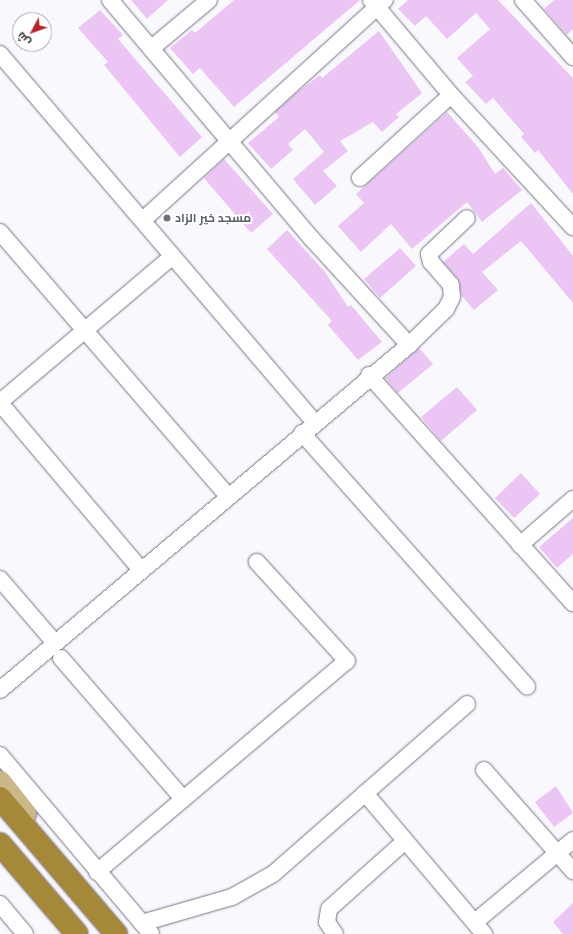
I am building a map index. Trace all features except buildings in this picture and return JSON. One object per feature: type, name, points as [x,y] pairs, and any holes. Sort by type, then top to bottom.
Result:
[{"type":"highway","points":[[0,798],[117,934]]},
{"type":"highway","points":[[0,844],[77,934]]},
{"type":"main road","points":[[0,781],[117,934]]},
{"type":"main road","points":[[0,860],[71,934]]},
{"type":"street","points":[[110,0],[153,47],[228,141],[409,345]]},
{"type":"street","points":[[153,47],[209,0]]},
{"type":"street","points":[[523,0],[573,57]]},
{"type":"street","points":[[143,220],[378,2],[451,95],[573,227]]},
{"type":"street","points":[[0,54],[314,422]]},
{"type":"street","points":[[360,178],[451,95]]},
{"type":"street","points":[[0,690],[369,375],[409,345],[450,303],[451,285],[431,262],[429,254],[467,218]]},
{"type":"street","points":[[0,232],[228,496]]},
{"type":"street","points":[[141,570],[0,403],[173,256]]},
{"type":"street","points":[[369,375],[573,603]]},
{"type":"street","points":[[302,432],[527,686]]},
{"type":"street","points":[[520,545],[573,499]]},
{"type":"street","points":[[97,872],[347,661],[257,562]]},
{"type":"street","points":[[0,579],[55,643]]},
{"type":"street","points":[[61,658],[183,799]]},
{"type":"street","points":[[0,755],[146,929],[210,905],[253,886],[292,858],[467,704]]},
{"type":"street","points":[[484,770],[573,871]]},
{"type":"street","points":[[365,793],[480,928],[557,853],[573,840]]},
{"type":"street","points":[[335,934],[327,922],[329,910],[406,841]]},
{"type":"street","points":[[0,904],[25,934]]},
{"type":"place","name":"مسجد خير الزاد","points":[[167,218]]}]
